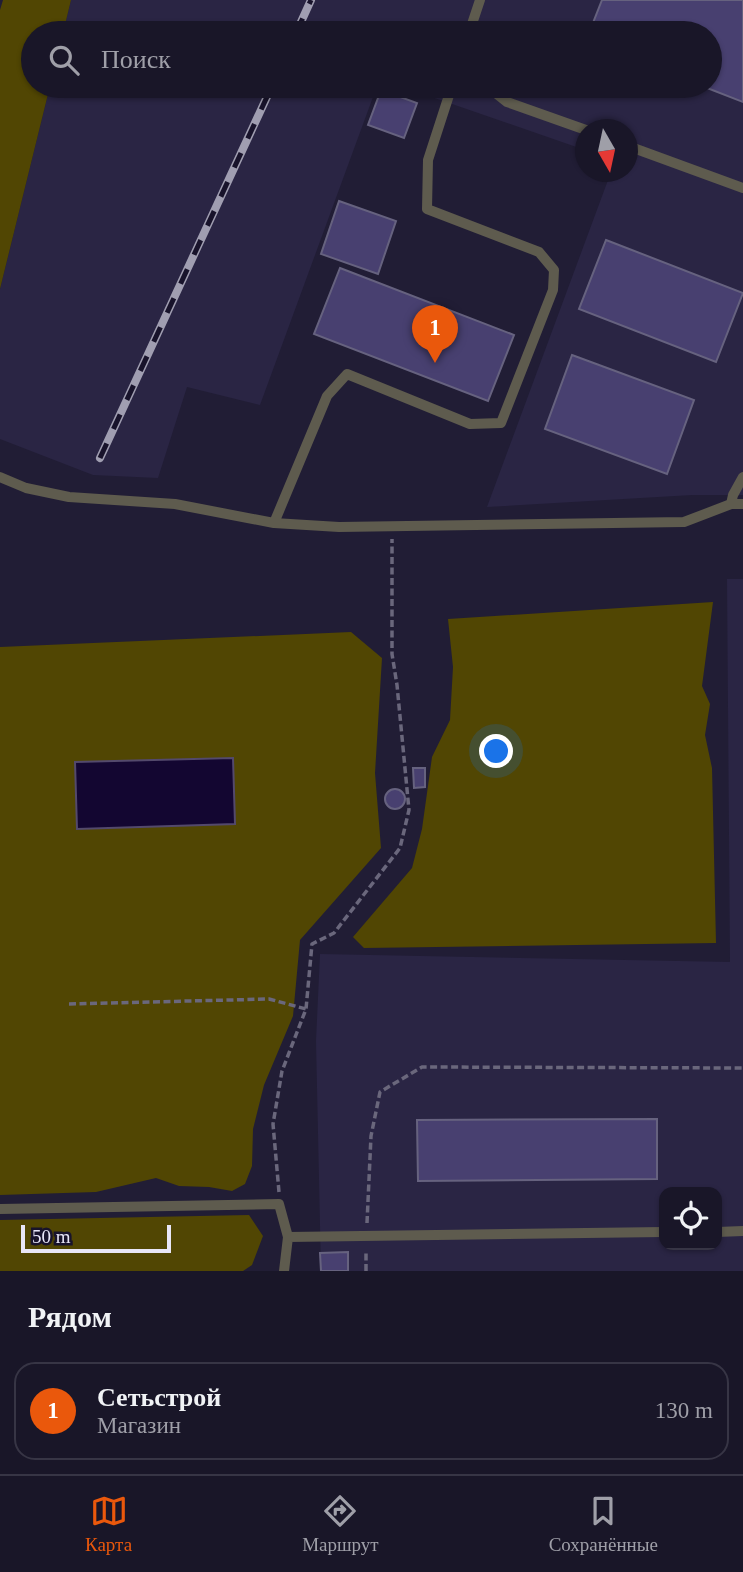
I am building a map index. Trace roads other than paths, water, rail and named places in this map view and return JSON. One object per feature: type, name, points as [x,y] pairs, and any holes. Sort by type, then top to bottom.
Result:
[{"type":"lane","points":[[473,21],[480,0]]},
{"type":"lane","points":[[274,523],[327,396],[347,374],[470,424],[501,423],[553,290],[554,270],[539,253],[427,209],[428,160],[448,98]]},
{"type":"lane","points":[[502,98],[575,126]]},
{"type":"lane","points":[[638,150],[743,188]]},
{"type":"lane","points":[[0,477],[26,488],[69,497],[175,504],[274,523],[339,527],[684,522],[737,504],[733,495],[743,477]]},
{"type":"lane","points":[[0,1209],[279,1204],[288,1237],[285,1271]]},
{"type":"lane","points":[[722,1232],[743,1231]]},
{"type":"lane","points":[[288,1237],[659,1232]]},
{"type":"railway","points":[[301,21],[311,0]]},
{"type":"railway","points":[[100,458],[266,98]]},
{"type":"place","name":"Сетьстрой","points":[[435,363]]}]
